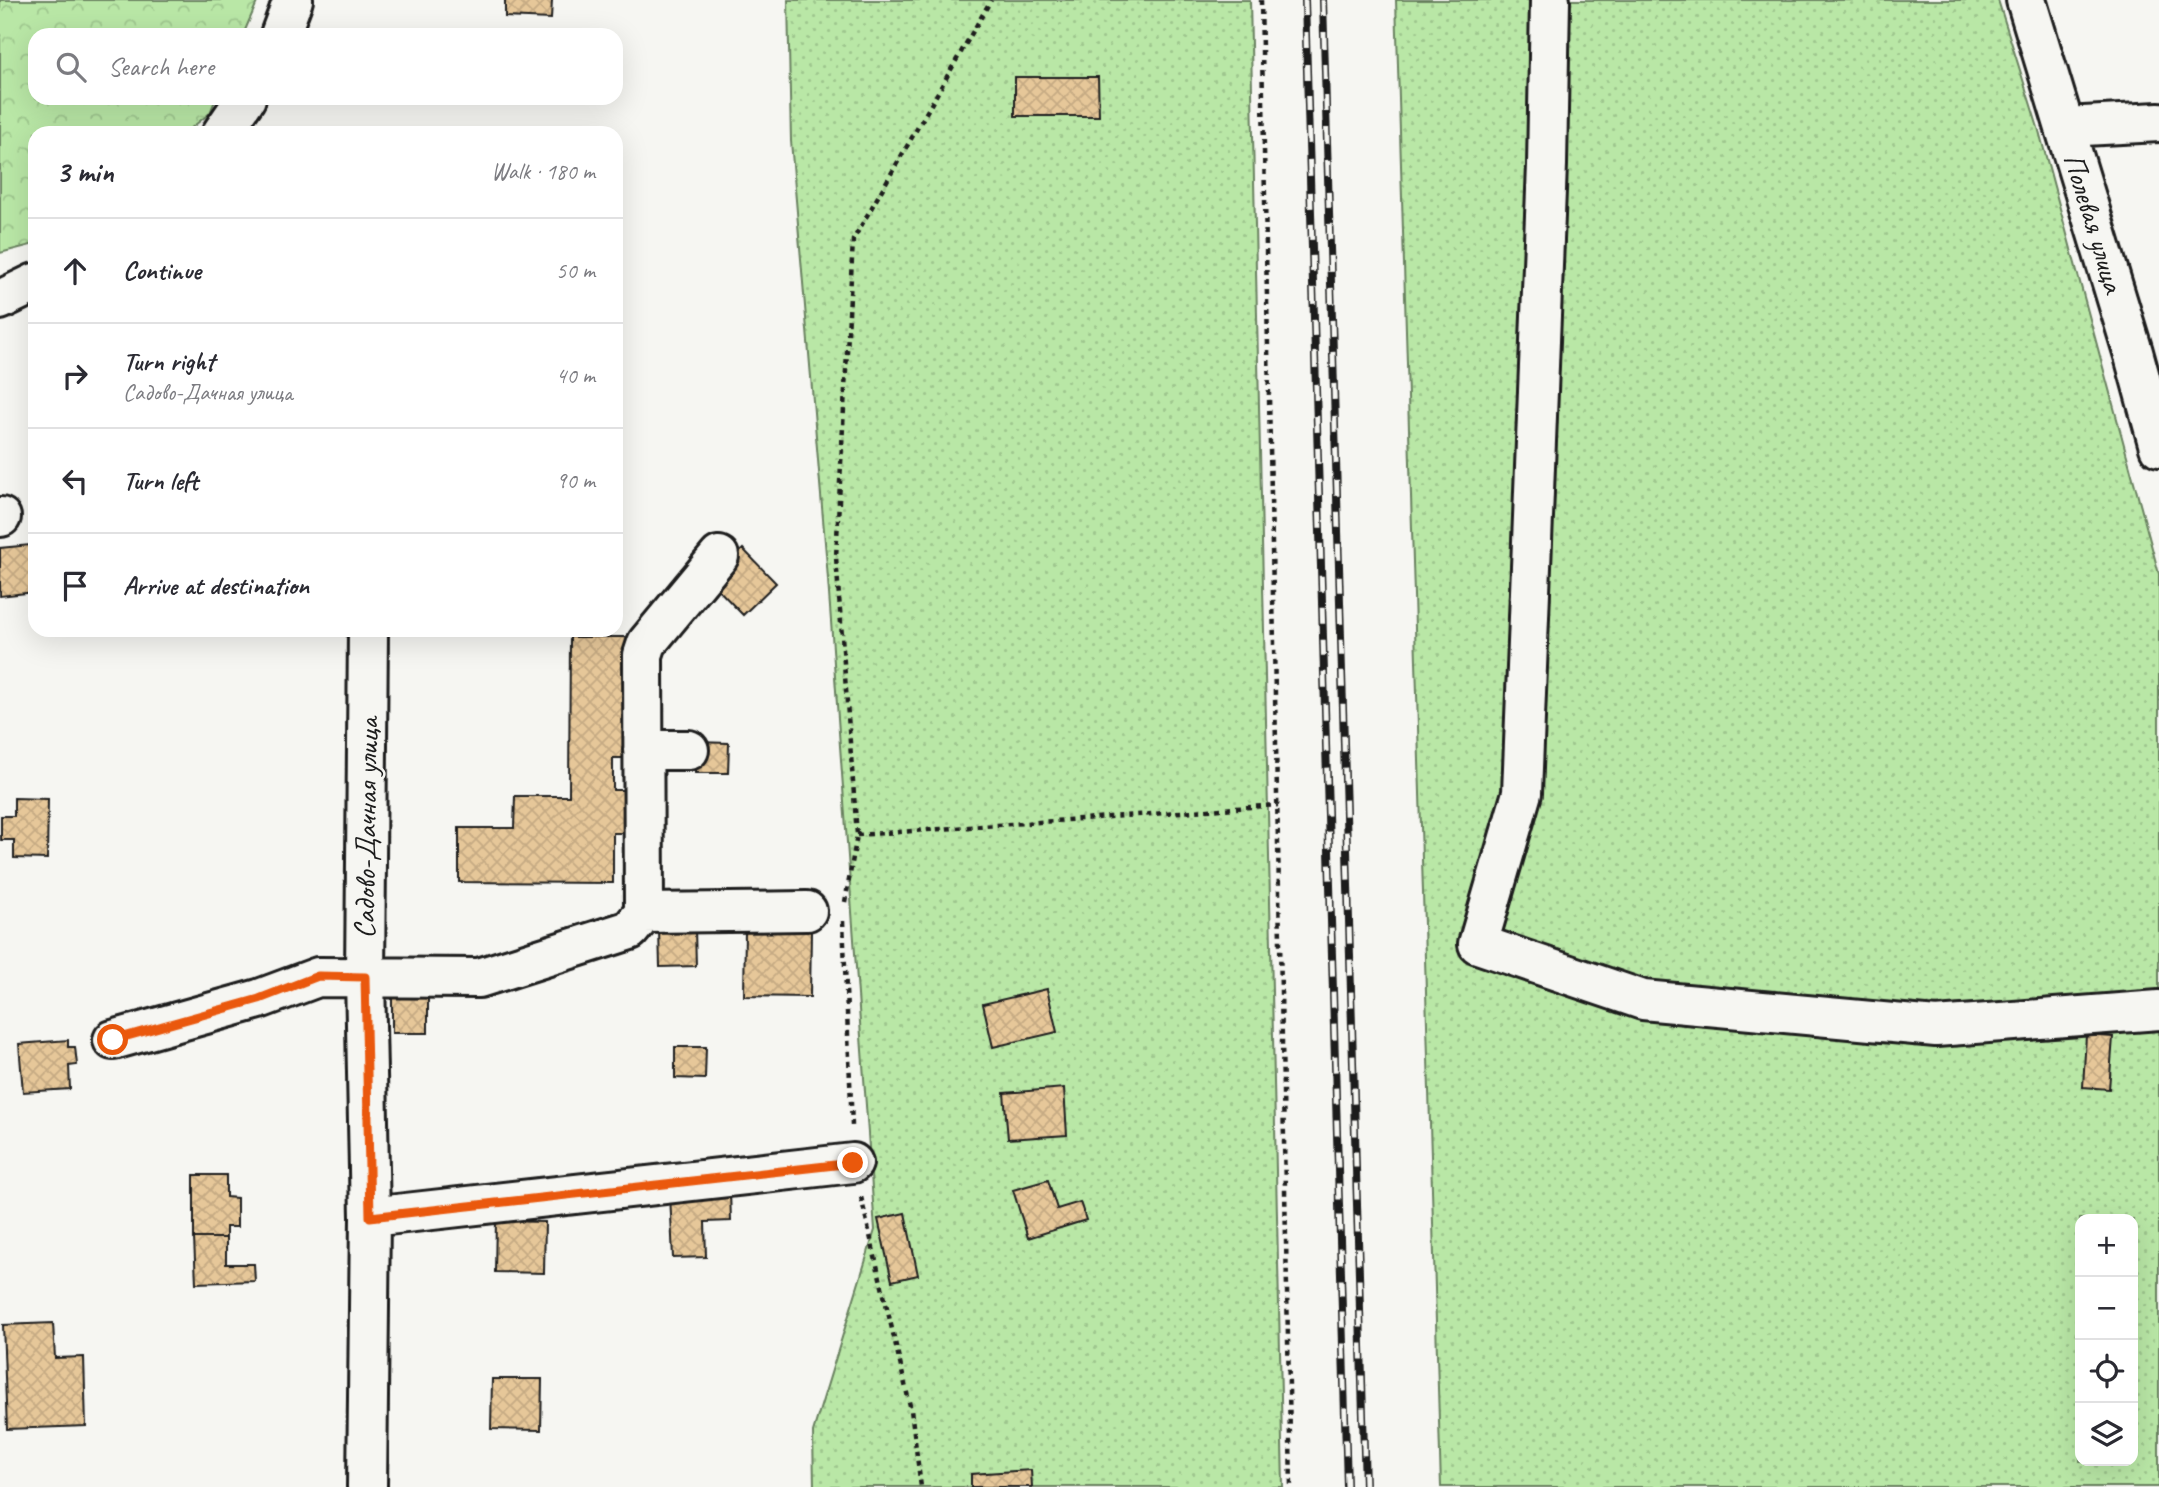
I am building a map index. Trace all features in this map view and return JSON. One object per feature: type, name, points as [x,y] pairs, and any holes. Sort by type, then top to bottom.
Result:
[{"type":"street","points":[[283,28],[293,0]]},
{"type":"street","points":[[1550,0],[1547,164],[1522,793],[1478,944],[1643,1000],[1936,1027],[2159,1010]]},
{"type":"street","name":"Полевая улица","points":[[2026,0],[2159,447]]},
{"type":"street","points":[[227,126],[241,105]]},
{"type":"street","points":[[2065,127],[2159,122]]},
{"type":"street","points":[[0,300],[28,286]]},
{"type":"street","points":[[113,1040],[259,999],[318,976],[479,978],[630,930],[644,913],[643,655],[647,643],[719,556]]},
{"type":"street","name":"Садово-Дачная улица","points":[[367,1487],[370,1217],[365,977],[368,637]]},
{"type":"street","points":[[643,750],[689,750]]},
{"type":"street","points":[[644,913],[807,911]]},
{"type":"street","points":[[370,1217],[853,1163]]},
{"type":"path","points":[[921,1487],[911,1410],[853,1163],[843,912],[856,835],[836,557],[853,240],[991,0]]},
{"type":"path","points":[[1261,0],[1291,1487]]},
{"type":"path","points":[[856,835],[1278,805]]},
{"type":"green space","points":[[0,0],[258,0],[246,28],[28,28],[28,105],[213,105],[210,113],[194,126],[28,126],[28,246],[0,253]]},
{"type":"green space","points":[[788,0],[1250,0],[1283,1487],[814,1487],[813,1432],[875,1230],[827,566],[791,141]]},
{"type":"green space","points":[[1396,0],[1998,0],[2039,131],[2159,574],[2159,1487],[1441,1487]]},
{"type":"building","points":[[505,0],[552,0],[551,19],[505,17]]},
{"type":"building","points":[[1015,77],[1098,77],[1099,116],[1015,116]]},
{"type":"building","points":[[28,545],[28,593],[0,596],[0,548]]},
{"type":"building","points":[[743,549],[776,583],[743,615],[710,581]]},
{"type":"building","points":[[570,637],[627,637],[627,758],[613,758],[613,790],[630,790],[630,833],[613,833],[613,883],[459,882],[459,828],[514,828],[515,796],[569,796]]},
{"type":"building","points":[[696,742],[729,743],[728,773],[695,773]]},
{"type":"building","points":[[14,798],[48,799],[47,859],[14,858],[14,840],[1,840],[1,816],[14,816]]},
{"type":"building","points":[[659,929],[695,929],[696,966],[660,967]]},
{"type":"building","points":[[745,930],[811,931],[810,997],[744,996]]},
{"type":"building","points":[[1047,989],[1057,1032],[993,1047],[983,1004]]},
{"type":"building","points":[[428,995],[428,1033],[392,1033],[392,996]]},
{"type":"building","points":[[2086,1035],[2113,1037],[2109,1089],[2083,1087]]},
{"type":"building","points":[[68,1040],[68,1047],[75,1047],[77,1065],[69,1066],[70,1089],[23,1092],[19,1044]]},
{"type":"building","points":[[675,1047],[706,1047],[705,1079],[675,1078]]},
{"type":"building","points":[[1064,1088],[1067,1135],[1008,1139],[1004,1093]]},
{"type":"building","points":[[194,1175],[226,1175],[226,1197],[237,1198],[237,1227],[226,1227],[226,1238],[194,1238]]},
{"type":"building","points":[[1048,1180],[1057,1209],[1080,1202],[1086,1220],[1028,1238],[1013,1190]]},
{"type":"building","points":[[730,1191],[731,1221],[705,1222],[706,1257],[673,1258],[670,1194]]},
{"type":"building","points":[[905,1213],[918,1275],[892,1281],[878,1219]]},
{"type":"building","points":[[496,1221],[545,1222],[544,1273],[495,1272]]},
{"type":"building","points":[[194,1238],[226,1238],[226,1264],[254,1264],[255,1281],[196,1283]]},
{"type":"building","points":[[53,1323],[55,1358],[84,1357],[86,1426],[7,1429],[3,1325]]},
{"type":"building","points":[[492,1379],[542,1379],[541,1430],[491,1429]]},
{"type":"building","points":[[1031,1470],[1032,1487],[971,1487],[971,1474]]},
{"type":"railway","points":[[1305,0],[1347,1487]]},
{"type":"railway","points":[[1323,0],[1365,1487]]},
{"type":"route","points":[[113,1040],[259,999],[318,976],[365,977],[370,1217],[853,1163]]}]
